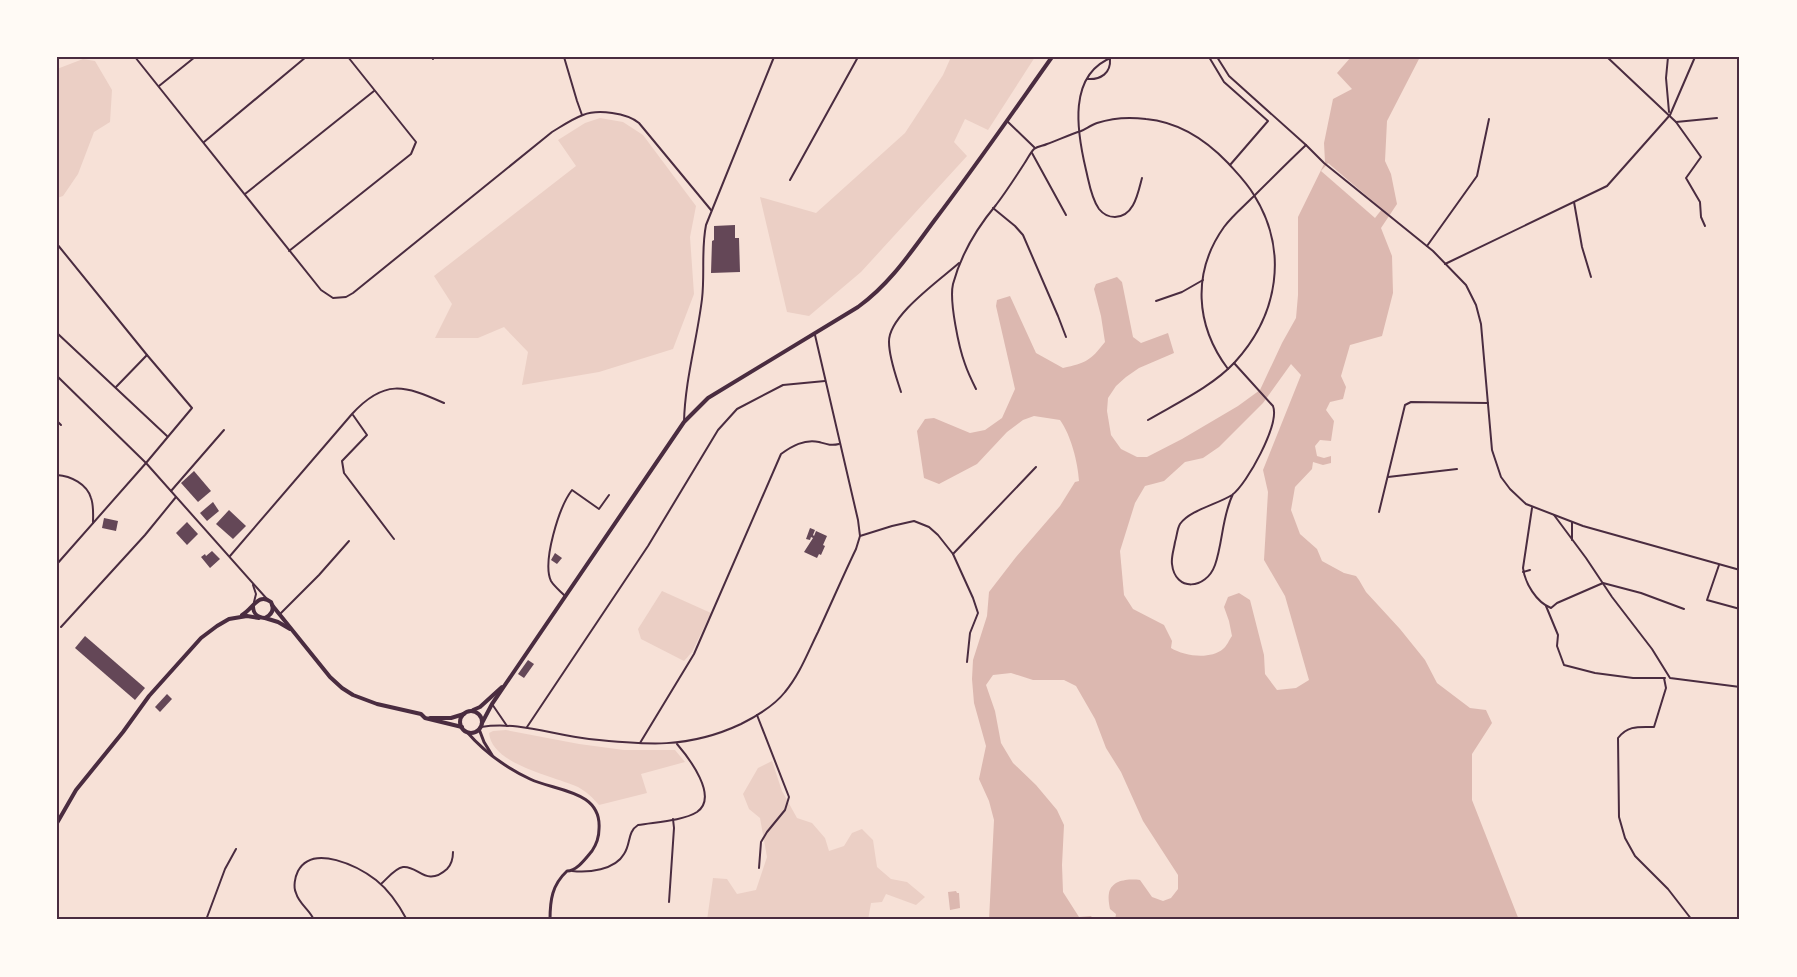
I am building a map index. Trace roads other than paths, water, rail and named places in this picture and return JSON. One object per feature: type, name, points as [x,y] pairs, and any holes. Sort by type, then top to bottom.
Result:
[{"type":"main road","points":[[239,617],[246,614],[261,598],[271,603],[330,677],[347,692],[377,704],[421,714],[425,718],[462,727],[467,732],[474,732],[481,727],[492,704],[684,422],[708,398],[858,307],[885,284],[932,224],[1052,57]]},
{"type":"main road","points":[[265,618],[272,613],[271,603]]},
{"type":"main road","points":[[254,604],[254,611],[259,618]]},
{"type":"main road","points":[[57,823],[76,790],[149,696],[192,647],[217,626],[229,619],[251,616],[284,625],[296,633]]},
{"type":"main road","points":[[425,718],[451,718],[471,711],[480,707],[509,681]]},
{"type":"main road","points":[[471,711],[479,715],[481,727]]},
{"type":"main road","points":[[462,727],[461,718],[465,713]]},
{"type":"street","points":[[135,57],[289,251],[327,295],[340,299],[374,277],[552,132],[582,115],[597,113],[633,118],[650,135],[711,210]]},
{"type":"street","points":[[159,86],[195,57]]},
{"type":"street","points":[[204,142],[306,57]]},
{"type":"street","points":[[289,251],[411,154],[416,142],[348,57]]},
{"type":"street","points":[[564,57],[582,115]]},
{"type":"street","points":[[684,422],[684,400],[702,298],[702,243],[706,225],[774,57]]},
{"type":"street","points":[[790,180],[858,57]]},
{"type":"street","points":[[1209,57],[1224,82],[1268,121],[1230,165]]},
{"type":"street","points":[[1607,57],[1670,115],[1701,158],[1686,178],[1700,202],[1701,218],[1705,226]]},
{"type":"street","points":[[1668,57],[1666,78],[1670,115]]},
{"type":"street","points":[[1445,264],[1607,186],[1670,115],[1695,57]]},
{"type":"street","points":[[1088,79],[1098,79],[1104,75],[1110,66],[1111,58],[1100,63],[1088,79],[1079,99],[1080,143],[1091,190],[1097,205],[1104,213],[1118,216],[1128,212],[1136,201],[1142,178]]},
{"type":"street","points":[[1212,64],[1218,59],[1230,77],[1323,163],[1427,246],[1466,285],[1478,309],[1481,324],[1492,450],[1501,477],[1510,489],[1526,504],[1572,522],[1740,570]]},
{"type":"street","points":[[1224,82],[1230,77]]},
{"type":"street","points":[[1236,93],[1241,87]]},
{"type":"street","points":[[245,194],[375,91]]},
{"type":"street","points":[[1248,104],[1251,95]]},
{"type":"street","points":[[1264,117],[1270,112]]},
{"type":"street","points":[[976,389],[964,363],[952,301],[953,285],[959,263],[970,240],[1035,148],[1098,123],[1137,118],[1157,121],[1192,133],[1208,145],[1230,165],[1255,195],[1267,222],[1274,251],[1273,290],[1264,320],[1234,363],[1210,383],[1148,420]]},
{"type":"street","points":[[1676,122],[1717,118]]},
{"type":"street","points":[[1427,246],[1477,176],[1489,119]]},
{"type":"street","points":[[1007,121],[1035,148]]},
{"type":"street","points":[[1228,369],[1213,346],[1204,322],[1201,295],[1207,260],[1219,234],[1229,221],[1306,145]]},
{"type":"street","points":[[1032,153],[1066,215]]},
{"type":"street","points":[[1574,202],[1582,247],[1591,277]]},
{"type":"street","points":[[993,208],[1023,235],[1066,337]]},
{"type":"street","points":[[57,244],[192,408],[146,464],[57,564]]},
{"type":"street","points":[[901,392],[890,350],[890,332],[894,323],[917,299],[959,263]]},
{"type":"street","points":[[1156,301],[1182,292],[1204,280]]},
{"type":"street","points":[[494,759],[484,742],[481,727],[527,728],[577,738],[640,743],[677,743],[723,732],[758,715],[786,691],[802,667],[860,536],[855,505],[814,332]]},
{"type":"street","points":[[57,333],[167,436]]},
{"type":"street","points":[[116,387],[147,355]]},
{"type":"street","points":[[1233,494],[1194,514],[1180,525],[1172,563],[1177,577],[1183,582],[1196,585],[1206,581],[1210,576],[1216,562],[1228,503],[1248,477],[1274,419],[1273,406],[1234,363]]},
{"type":"street","points":[[57,376],[146,464],[271,603]]},
{"type":"street","points":[[527,728],[648,546],[718,430],[736,410],[783,385],[825,381]]},
{"type":"street","points":[[230,556],[352,414],[371,396],[404,387],[444,403]]},
{"type":"street","points":[[1379,512],[1406,404],[1411,402],[1488,403]]},
{"type":"street","points":[[352,414],[367,435],[342,461],[344,474],[394,539]]},
{"type":"street","points":[[57,421],[61,425]]},
{"type":"street","points":[[171,491],[224,430]]},
{"type":"street","points":[[640,743],[694,654],[781,454],[801,442],[815,441],[832,445],[839,443]]},
{"type":"street","points":[[953,554],[1036,467]]},
{"type":"street","points":[[1388,477],[1457,470]]},
{"type":"street","points":[[57,475],[69,476],[85,488],[91,498],[93,523]]},
{"type":"street","points":[[567,597],[551,580],[548,566],[549,553],[561,510],[572,490],[599,509],[609,495]]},
{"type":"street","points":[[61,627],[145,535],[176,497]]},
{"type":"street","points":[[1533,507],[1523,572],[1531,589],[1543,605],[1551,608],[1557,603],[1603,583],[1659,598],[1684,609]]},
{"type":"street","points":[[1554,515],[1652,649],[1670,678]]},
{"type":"street","points":[[860,536],[914,521],[929,527],[938,535],[953,554],[978,613],[970,633],[967,662]]},
{"type":"street","points":[[1572,522],[1572,540]]},
{"type":"street","points":[[280,614],[320,576],[349,541]]},
{"type":"street","points":[[1719,565],[1707,600],[1740,609]]},
{"type":"street","points":[[1523,572],[1530,570]]},
{"type":"street","points":[[252,582],[255,590],[254,604]]},
{"type":"street","points":[[1546,606],[1558,635],[1557,646],[1564,665],[1595,673],[1633,678],[1670,678],[1740,687]]},
{"type":"street","points":[[1664,678],[1666,688],[1654,727],[1633,727],[1623,732],[1618,738],[1619,817],[1625,838],[1635,856],[1668,890],[1692,920]]},
{"type":"street","points":[[492,704],[507,726]]},
{"type":"street","points":[[758,715],[789,797],[785,810],[761,842],[759,868]]},
{"type":"street","points":[[467,732],[494,759],[532,780],[580,795],[597,812],[600,823],[599,836],[594,847],[572,871]]},
{"type":"street","points":[[550,920],[550,905],[554,888],[567,871],[592,871],[615,863],[625,854],[633,828],[638,825],[686,816],[704,806],[706,799],[701,781],[677,743]]},
{"type":"street","points":[[669,902],[673,819]]},
{"type":"street","points":[[206,920],[225,869],[236,849]]},
{"type":"street","points":[[381,884],[398,869],[404,867],[410,867],[424,876],[435,876],[442,873],[451,864],[453,852]]},
{"type":"street","points":[[314,920],[295,892],[296,876],[299,869],[306,863],[321,858],[335,860],[360,869],[381,884],[394,898],[407,920]]}]
